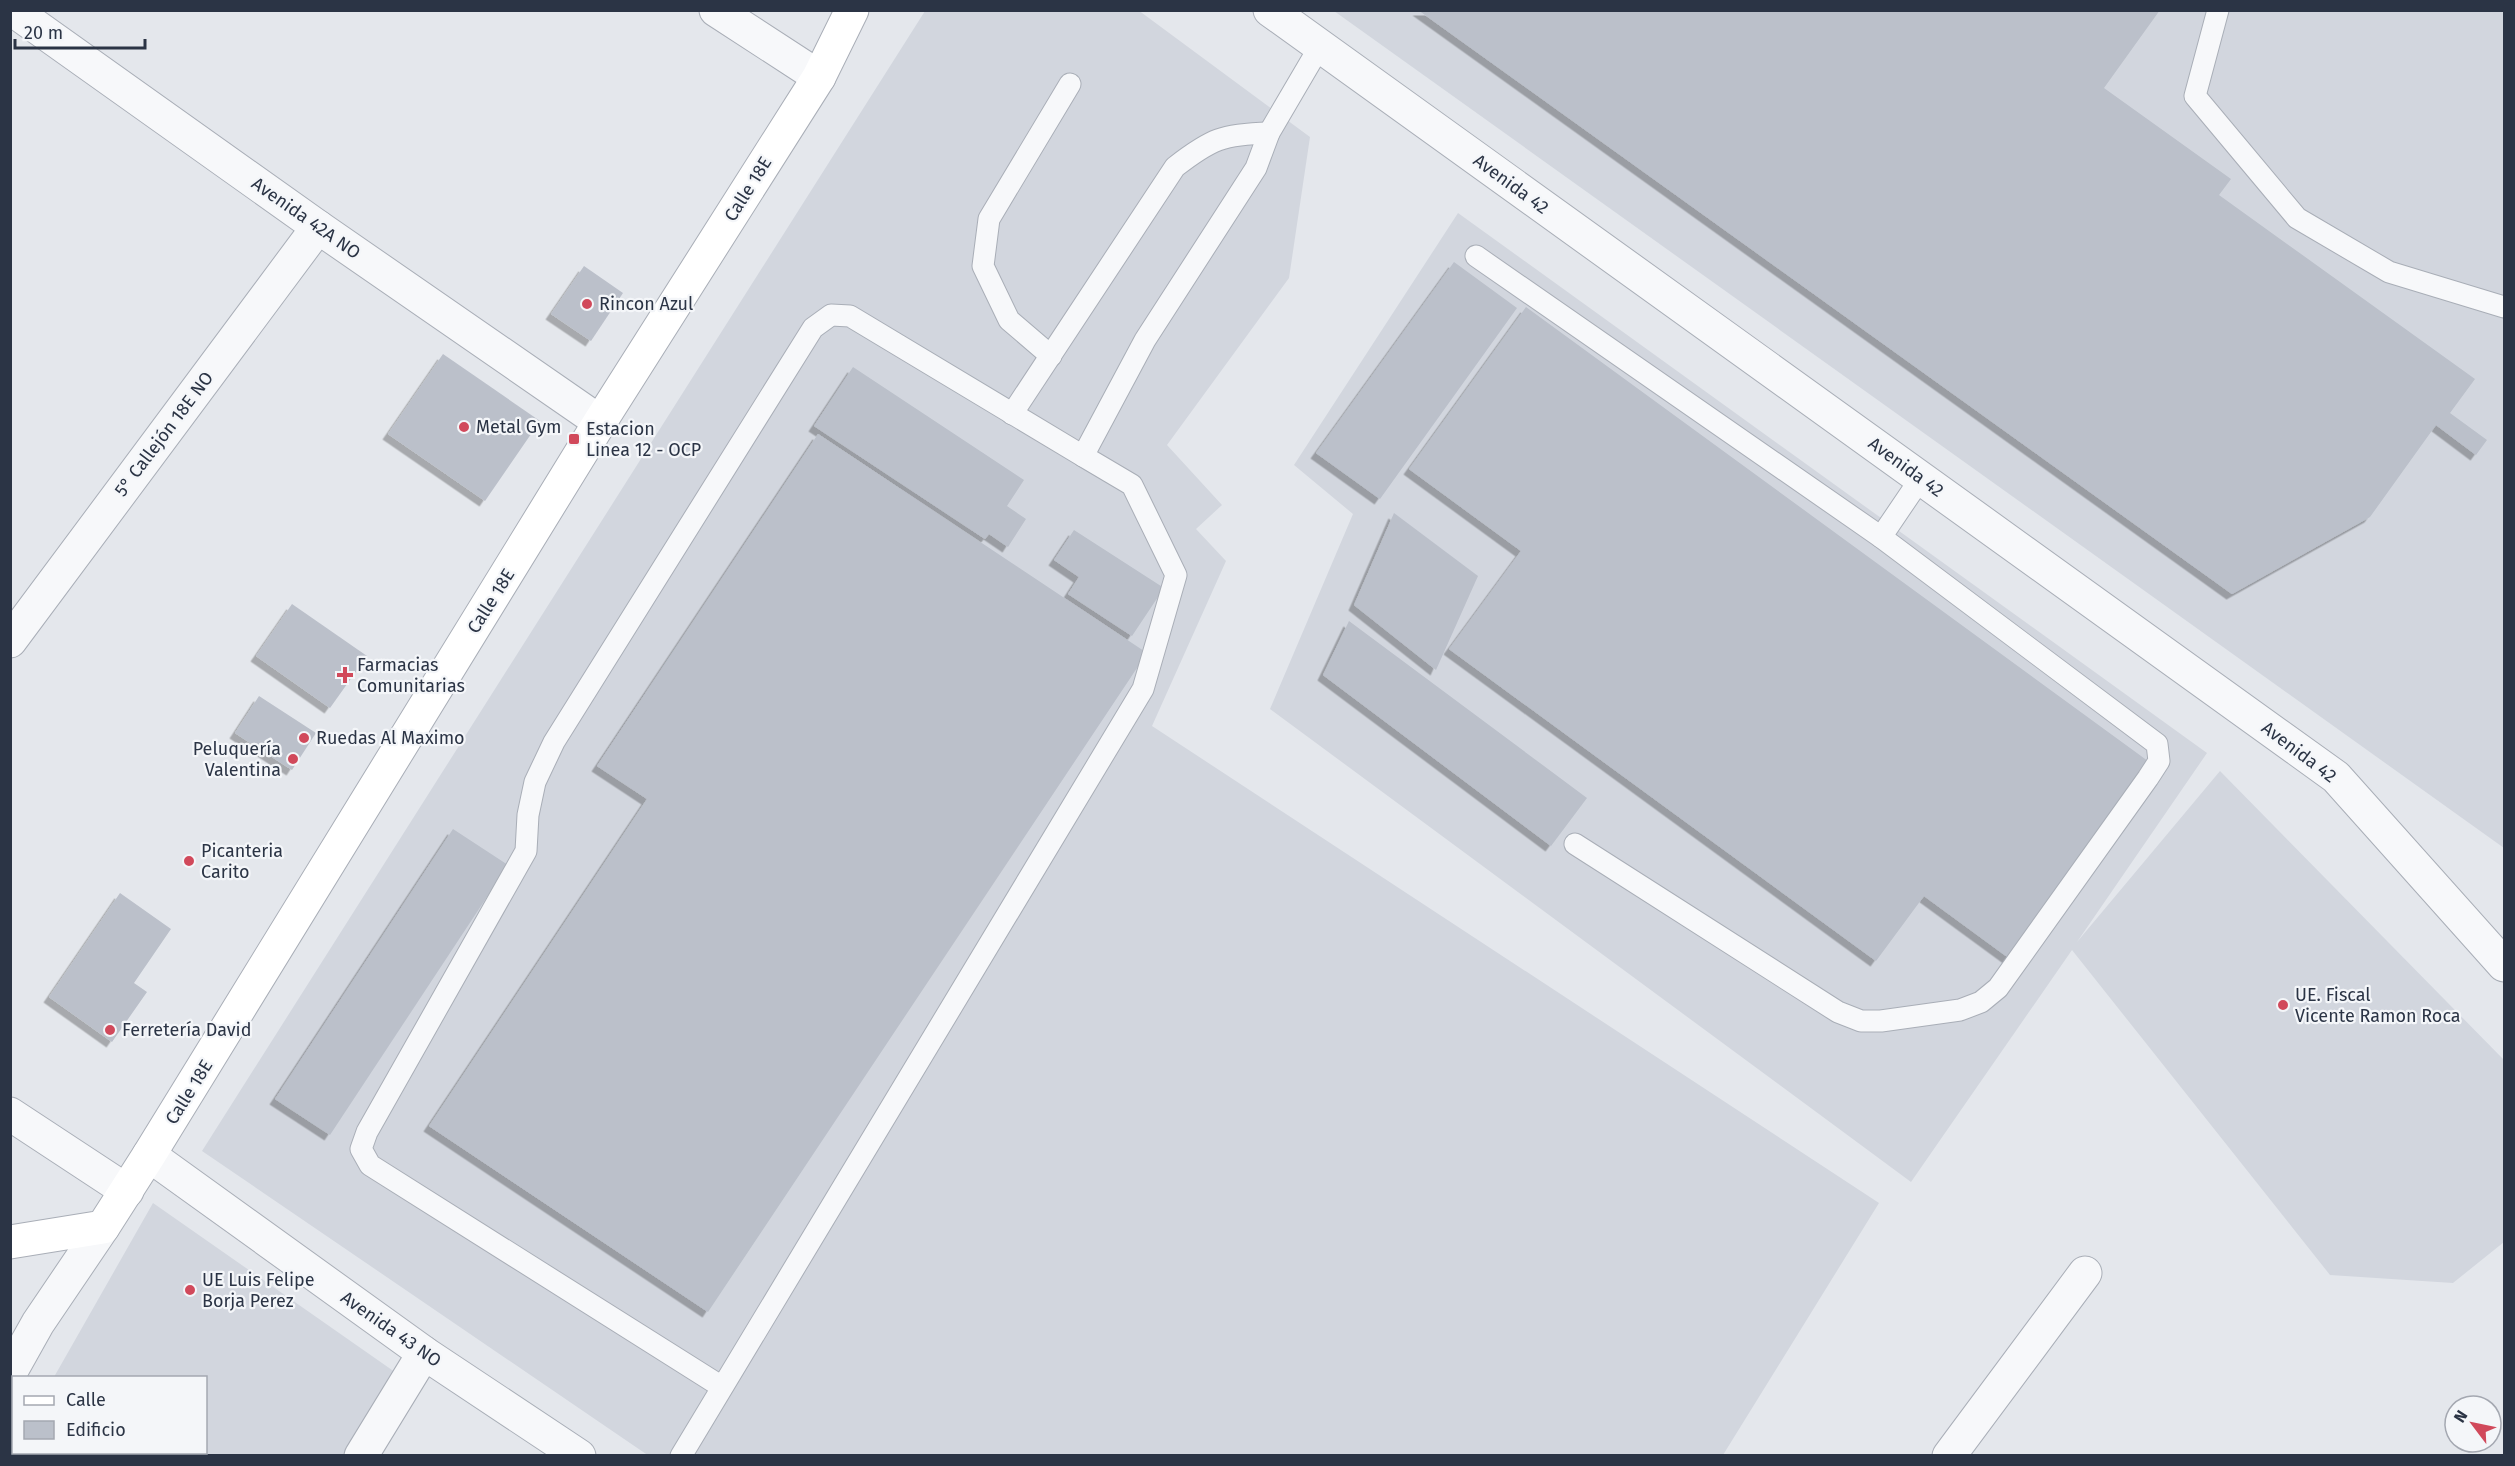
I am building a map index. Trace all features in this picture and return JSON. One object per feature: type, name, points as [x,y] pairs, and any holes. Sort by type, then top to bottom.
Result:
[{"type":"street","points":[[716,10],[819,77]]},
{"type":"street","name":"Calle 18E","points":[[10,1372],[38,1323],[127,1191],[600,422],[819,77],[852,10]]},
{"type":"street","name":"Avenida 42","points":[[1270,10],[2336,777],[2505,965]]},
{"type":"street","name":"Avenida 42A NO","points":[[16,22],[600,422]]},
{"type":"street","name":"5° Callejón 18E NO","points":[[10,641],[318,227]]},
{"type":"street","points":[[10,1114],[127,1191]]},
{"type":"street","name":"Avenida 43 NO","points":[[149,1155],[424,1353],[579,1455]]},
{"type":"street","points":[[10,1242],[103,1227]]},
{"type":"street","points":[[1949,1455],[2085,1273]]},
{"type":"street","points":[[361,1455],[424,1353]]},
{"type":"lane","points":[[2218,10],[2195,96],[2297,218],[2390,272],[2505,307]]},
{"type":"lane","points":[[1083,456],[1145,340],[1256,168],[1269,133],[1320,46]]},
{"type":"lane","points":[[1051,357],[1010,320],[984,266],[989,219],[1070,84]]},
{"type":"lane","points":[[1012,414],[1175,167],[1203,145],[1235,134],[1269,133]]},
{"type":"lane","points":[[1476,256],[1881,537],[2157,744],[2159,761],[2148,778],[1998,988],[1981,1002],[1960,1010],[1881,1021],[1861,1021],[1838,1012],[1575,844]]},
{"type":"lane","points":[[681,1455],[1143,689],[1176,575],[1132,485],[850,316],[831,315],[813,328],[554,742],[535,782],[528,815],[526,851],[367,1132],[361,1149],[370,1165],[722,1387]]},
{"type":"lane","points":[[1881,537],[1921,478]]},
{"type":"shaded area","points":[[1138,10],[1310,137],[1289,278],[1167,445],[1222,505],[1196,529],[1226,561],[1152,726],[1879,1203],[1723,1455],[649,1456],[202,1151],[925,11]]},
{"type":"shaded area","points":[[1334,11],[2504,11],[2504,848]]},
{"type":"shaded area","points":[[1458,213],[2207,753],[2077,942],[2220,771],[2504,1060],[2504,1242],[2453,1283],[2330,1275],[2072,950],[1911,1182],[1270,709],[1353,514],[1294,465]]},
{"type":"shaded area","name":"UE Luis Felipe Borja Perez","points":[[153,1203],[402,1377],[354,1455],[28,1456],[21,1454],[207,1454],[207,1376],[55,1376]]},
{"type":"building","points":[[1418,10],[2160,10],[2104,88],[2231,179],[2219,195],[2475,379],[2450,413],[2487,440],[2476,455],[2436,425],[2370,517],[2232,594]]},
{"type":"building","points":[[1454,262],[1517,308],[1380,499],[1316,453]]},
{"type":"building","name":"Rincon Azul","points":[[584,266],[623,293],[591,341],[551,314]]},
{"type":"building","points":[[1526,307],[2152,764],[2010,959],[1924,896],[1876,961],[1449,649],[1521,551],[1409,469]]},
{"type":"building","name":"Metal Gym","points":[[443,354],[540,421],[485,501],[388,434]]},
{"type":"building","points":[[853,367],[1024,480],[1007,506],[1026,519],[1008,547],[989,534],[985,539],[814,426]]},
{"type":"building","points":[[818,434],[1147,653],[708,1312],[429,1126],[647,799],[597,766]]},
{"type":"building","points":[[1394,513],[1478,576],[1436,670],[1354,605]]},
{"type":"building","points":[[1074,530],[1164,588],[1132,636],[1068,594],[1079,577],[1054,560]]},
{"type":"building","points":[[292,604],[367,656],[330,708],[256,656]]},
{"type":"building","points":[[1349,621],[1587,798],[1551,846],[1323,675]]},
{"type":"building","points":[[259,696],[316,733],[292,770],[235,733]]},
{"type":"building","points":[[453,829],[508,865],[330,1135],[275,1099]]},
{"type":"building","points":[[120,893],[171,929],[134,983],[147,992],[112,1042],[49,997]]},
{"type":"place","name":"Rincon Azul","points":[[587,304]]},
{"type":"place","name":"Metal Gym","points":[[464,427]]},
{"type":"place","name":"Estacion Linea 12 - OCP","points":[[574,439]]},
{"type":"place","name":"Farmacias Comunitarias","points":[[345,675]]},
{"type":"place","name":"Ruedas Al Maximo","points":[[304,738]]},
{"type":"place","name":"Peluquería Valentina","points":[[293,759]]},
{"type":"place","name":"Picanteria Carito","points":[[189,861]]},
{"type":"place","name":"UE. Fiscal Vicente Ramon Roca","points":[[2283,1005]]},
{"type":"place","name":"Ferretería David","points":[[110,1030]]},
{"type":"place","name":"UE Luis Felipe Borja Perez","points":[[190,1290]]}]
